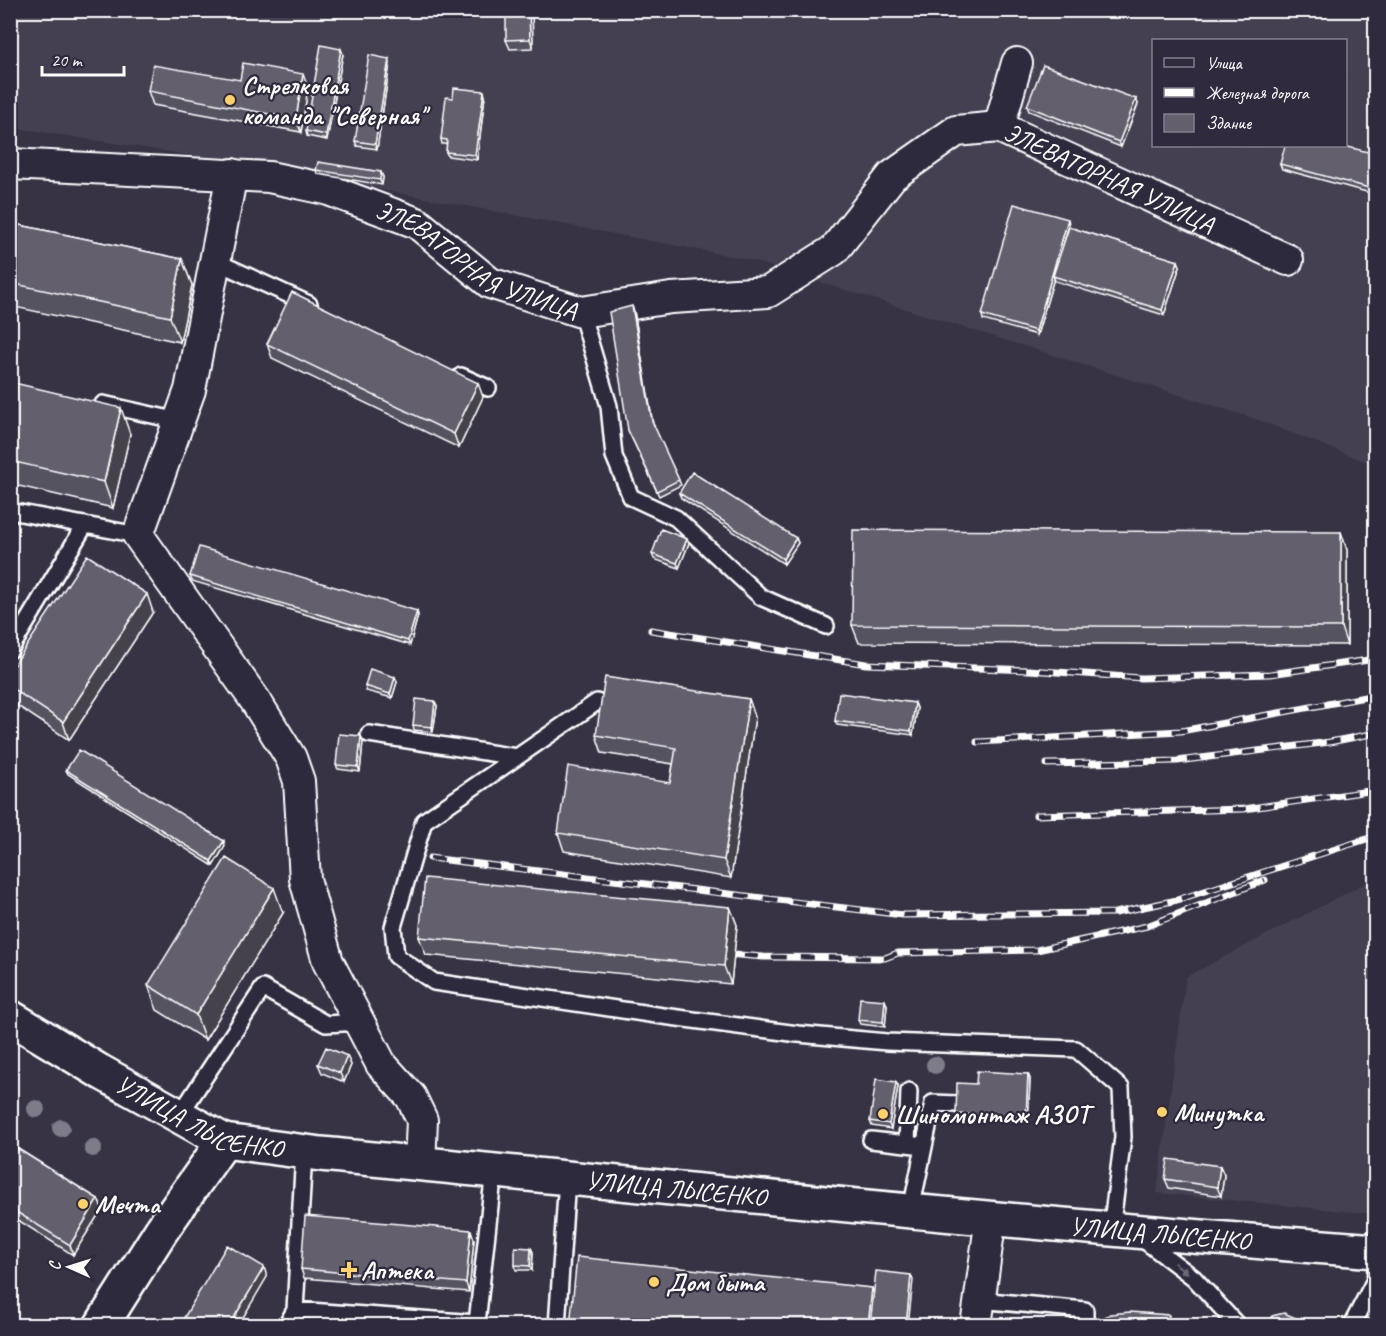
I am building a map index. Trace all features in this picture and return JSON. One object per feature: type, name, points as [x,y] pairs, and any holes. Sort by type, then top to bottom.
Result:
[{"type":"main road","name":"УЛИЦА ЛЫСЕНКО","points":[[10,1017],[99,1071],[225,1141],[304,1152],[567,1179],[991,1217],[1123,1232],[1376,1251]]},
{"type":"main road","points":[[101,1326],[161,1231],[225,1141]]},
{"type":"street","points":[[999,128],[1017,63]]},
{"type":"street","name":"ЭЛЕВАТОРНАЯ УЛИЦА","points":[[10,164],[232,174],[269,177],[326,189],[417,223],[490,283],[581,312],[671,298],[768,292],[834,250],[892,176],[956,131],[999,128],[1288,260]]},
{"type":"street","points":[[232,174],[190,390],[138,535],[255,700],[291,758],[299,781],[305,879],[328,962],[381,1064],[411,1096],[422,1120],[420,1164]]},
{"type":"street","points":[[977,1313],[991,1217]]},
{"type":"lane","points":[[215,261],[320,310]]},
{"type":"lane","points":[[581,312],[609,406],[614,456],[631,497],[676,518],[761,597],[826,626]]},
{"type":"lane","points":[[446,369],[488,388]]},
{"type":"lane","points":[[89,402],[179,421]]},
{"type":"lane","points":[[10,512],[138,535]]},
{"type":"lane","points":[[10,650],[85,525]]},
{"type":"lane","points":[[597,702],[424,821],[393,927],[396,956],[434,982],[663,1016],[798,1034],[887,1042],[1076,1049],[1121,1088],[1123,1232],[1194,1278],[1239,1326]]},
{"type":"lane","points":[[369,734],[517,757]]},
{"type":"lane","points":[[179,1116],[263,988],[326,1024],[359,1022]]},
{"type":"lane","points":[[907,1144],[909,1091]]},
{"type":"lane","points":[[911,1210],[933,1102],[957,1104]]},
{"type":"lane","points":[[871,1140],[924,1145]]},
{"type":"lane","points":[[286,1326],[295,1310],[304,1152]]},
{"type":"lane","points":[[295,1310],[477,1323],[494,1170]]},
{"type":"lane","points":[[557,1326],[567,1179]]},
{"type":"lane","points":[[1351,1326],[1375,1280],[1376,1270]]},
{"type":"lane","points":[[977,1313],[1085,1310],[1085,1326]]},
{"type":"shaded area","points":[[10,11],[1375,11],[1375,465],[1256,419],[747,259],[240,163],[11,127]]},
{"type":"shaded area","points":[[1375,878],[1375,1214],[1157,1193],[1186,977]]},
{"type":"building","points":[[506,10],[529,10],[530,39],[506,40]]},
{"type":"building","points":[[321,45],[341,49],[326,135],[306,131]]},
{"type":"building","points":[[369,55],[389,59],[375,144],[355,141]]},
{"type":"building","points":[[243,63],[303,74],[296,119],[148,91],[153,65],[240,80]]},
{"type":"building","points":[[1043,65],[1136,99],[1119,142],[1027,106]]},
{"type":"building","points":[[454,88],[484,91],[475,155],[446,152],[447,140],[441,139],[446,97],[453,98]]},
{"type":"building","points":[[1285,147],[1347,147],[1376,154],[1376,178],[1373,189],[1280,164]]},
{"type":"building","points":[[318,162],[381,172],[380,180],[316,170]]},
{"type":"building","points":[[1014,204],[1068,219],[1036,331],[982,315]]},
{"type":"building","points":[[10,223],[182,259],[170,317],[10,283]]},
{"type":"building","points":[[1069,227],[1178,261],[1162,310],[1053,276]]},
{"type":"building","points":[[292,292],[478,383],[454,434],[267,344]]},
{"type":"building","points":[[632,306],[652,421],[679,480],[657,491],[628,430],[609,312]]},
{"type":"building","points":[[10,382],[121,408],[104,482],[10,461]]},
{"type":"building","points":[[692,472],[796,538],[783,559],[679,493]]},
{"type":"building","points":[[661,529],[687,539],[677,563],[652,554]]},
{"type":"building","points":[[853,530],[1341,532],[1341,627],[852,625]]},
{"type":"building","points":[[199,547],[417,611],[408,641],[190,576]]},
{"type":"building","points":[[87,555],[147,594],[63,722],[10,687],[10,671]]},
{"type":"building","points":[[370,669],[395,677],[390,694],[365,686]]},
{"type":"building","points":[[605,677],[749,699],[724,860],[558,833],[568,766],[670,783],[676,748],[596,735]]},
{"type":"building","points":[[839,693],[915,703],[911,731],[835,721]]},
{"type":"building","points":[[416,699],[435,701],[432,727],[413,725]]},
{"type":"building","points":[[339,734],[361,736],[358,767],[336,765]]},
{"type":"building","points":[[79,750],[224,841],[211,861],[66,770]]},
{"type":"building","points":[[226,858],[274,888],[196,1015],[148,985]]},
{"type":"building","points":[[425,878],[730,907],[724,966],[419,937]]},
{"type":"building","points":[[860,998],[885,1000],[883,1022],[858,1020]]},
{"type":"building","points":[[326,1047],[347,1056],[340,1073],[318,1064]]},
{"type":"building","points":[[977,1071],[1028,1074],[1026,1117],[956,1114],[957,1083],[976,1084]]},
{"type":"building","name":"Шиномонтаж АЗОТ","points":[[876,1079],[896,1082],[889,1124],[870,1121]]},
{"type":"building","points":[[10,1144],[98,1199],[70,1245],[10,1208]]},
{"type":"building","points":[[1168,1159],[1220,1166],[1217,1187],[1165,1179]]},
{"type":"building","points":[[305,1216],[471,1230],[466,1283],[301,1269]]},
{"type":"building","points":[[227,1245],[264,1267],[229,1326],[179,1326]]},
{"type":"building","points":[[515,1247],[531,1248],[530,1266],[515,1265]]},
{"type":"building","name":"Дом быта","points":[[577,1257],[872,1288],[868,1326],[570,1326]]},
{"type":"building","points":[[876,1271],[911,1275],[906,1326],[870,1326]]},
{"type":"building","points":[[1130,1312],[1169,1315],[1168,1321],[1230,1326],[1091,1326],[1110,1314]]},
{"type":"building","points":[[1284,1313],[1296,1318],[1300,1326],[1266,1326],[1272,1316]]},
{"type":"railway","points":[[651,630],[866,664],[1029,670],[1141,678],[1270,674],[1376,659]]},
{"type":"railway","points":[[977,742],[1181,731],[1376,695]]},
{"type":"railway","points":[[1047,764],[1177,761],[1330,742],[1376,733]]},
{"type":"railway","points":[[1036,815],[1244,809],[1376,790]]},
{"type":"railway","points":[[430,858],[903,915],[1115,913],[1177,900],[1376,836]]},
{"type":"railway","points":[[716,953],[763,957],[885,958],[898,953],[1037,950],[1147,926],[1265,880]]},
{"type":"place","name":"Стрелковая команда \"Северная\"","points":[[230,100]]},
{"type":"place","name":"Минутка","points":[[1162,1112]]},
{"type":"place","name":"Шиномонтаж АЗОТ","points":[[883,1114]]},
{"type":"place","name":"Мечта","points":[[83,1204]]},
{"type":"place","name":"Аптека","points":[[349,1270]]},
{"type":"place","name":"Дом быта","points":[[654,1282]]}]
